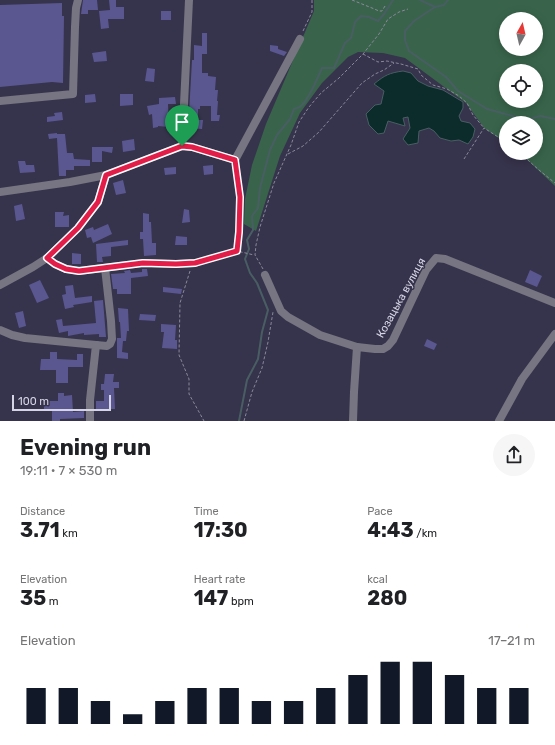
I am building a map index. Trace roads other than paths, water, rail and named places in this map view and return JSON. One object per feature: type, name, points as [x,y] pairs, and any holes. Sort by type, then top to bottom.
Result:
[{"type":"street","points":[[0,101],[73,94],[76,8],[78,0]]},
{"type":"street","points":[[182,146],[189,0]]},
{"type":"street","points":[[0,192],[70,182],[106,175],[182,146],[192,147],[235,160],[300,39]]},
{"type":"street","points":[[0,285],[47,258],[78,228],[98,202],[106,175]]},
{"type":"street","points":[[47,258],[66,269],[79,271],[143,263],[195,263]]},
{"type":"street","name":"Козацька вулиця","points":[[265,275],[281,311],[288,317],[320,335],[357,347],[375,349],[383,349],[393,340],[426,270],[436,258],[445,259],[555,303]]},
{"type":"street","points":[[0,330],[25,338],[107,346],[110,344],[112,339],[105,268]]},
{"type":"street","points":[[499,421],[522,378],[555,334]]},
{"type":"street","points":[[90,421],[90,400],[96,345]]},
{"type":"street","points":[[354,421],[357,347]]},
{"type":"waterway","points":[[239,421],[247,380],[258,359],[262,332],[268,310],[245,259],[249,249],[247,240],[253,230],[252,216],[258,208],[260,188],[270,150],[277,135],[290,119],[294,109],[300,107],[307,99],[322,68],[334,68],[345,43],[351,38],[355,22],[361,16],[369,17],[378,21],[393,0]]},
{"type":"waterway","points":[[420,0],[435,7],[444,5],[448,0]]},
{"type":"waterway","points":[[435,7],[414,21],[405,31],[405,40],[409,51],[446,77],[458,91],[487,109],[527,120],[540,116],[555,119]]}]
